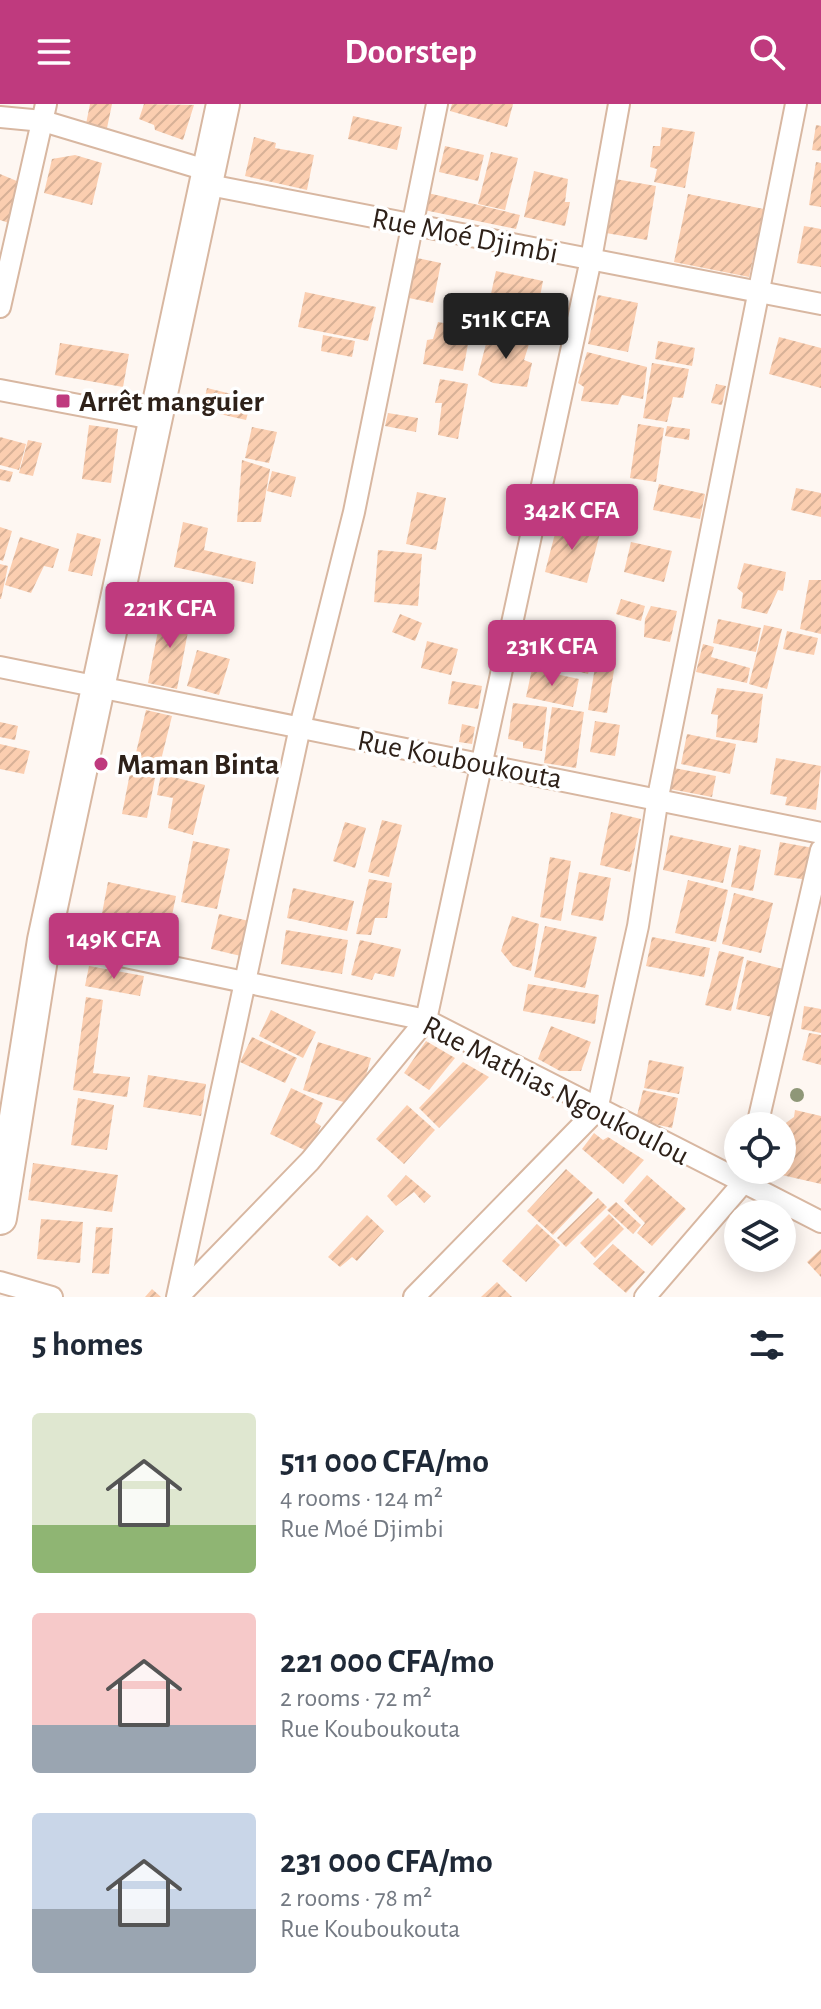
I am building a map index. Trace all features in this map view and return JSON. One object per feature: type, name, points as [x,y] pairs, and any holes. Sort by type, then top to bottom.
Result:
[{"type":"highway","points":[[0,1218],[44,940],[158,420],[205,177],[223,104]]},
{"type":"street","points":[[177,1297],[300,727],[354,512],[410,224],[437,104]]},
{"type":"street","points":[[177,1297],[310,1161],[426,1020],[591,259],[619,104]]},
{"type":"street","points":[[414,1297],[597,1110],[638,926],[658,797],[796,104]]},
{"type":"street","name":"Rue Moé Djimbi","points":[[0,117],[44,113],[205,177],[410,224],[821,304]]},
{"type":"street","points":[[0,307],[44,113]]},
{"type":"street","points":[[0,390],[158,420]]},
{"type":"street","name":"Rue Kouboukouta","points":[[0,667],[480,765],[658,797],[821,833]]},
{"type":"street","points":[[760,1112],[821,850]]},
{"type":"street","name":"Rue Mathias Ngoukoulou","points":[[44,940],[426,1020],[597,1110],[724,1168]]},
{"type":"street","points":[[645,1297],[738,1184]]},
{"type":"street","name":"Rue Mathias Ngoukoulou","points":[[756,1184],[821,1222]]},
{"type":"street","points":[[0,1282],[52,1297]]},
{"type":"building","points":[[90,104],[112,104],[107,128],[86,124]]},
{"type":"building","points":[[144,104],[194,105],[183,140],[155,130],[154,125],[139,119]]},
{"type":"building","points":[[452,104],[513,104],[507,127],[450,111]]},
{"type":"building","points":[[353,116],[402,127],[397,150],[348,139]]},
{"type":"building","points":[[816,125],[821,126],[821,151],[812,150]]},
{"type":"building","points":[[662,127],[695,132],[685,188],[654,182],[657,169],[650,167],[653,146],[660,146]]},
{"type":"building","points":[[254,137],[276,143],[275,148],[314,155],[307,190],[245,176]]},
{"type":"building","points":[[445,146],[484,155],[478,181],[439,172]]},
{"type":"building","points":[[491,152],[518,158],[505,210],[478,204]]},
{"type":"building","points":[[75,155],[102,163],[92,205],[44,193],[52,159]]},
{"type":"building","points":[[816,162],[821,163],[821,207],[809,205]]},
{"type":"building","points":[[534,171],[568,179],[565,202],[570,202],[565,226],[524,217]]},
{"type":"building","points":[[0,174],[24,184],[9,223],[0,220]]},
{"type":"building","points":[[615,179],[656,186],[647,240],[606,233]]},
{"type":"building","points":[[428,193],[520,215],[516,229],[424,210]]},
{"type":"building","points":[[688,194],[764,209],[749,277],[674,262]]},
{"type":"building","points":[[804,226],[821,229],[821,267],[797,263]]},
{"type":"building","points":[[417,258],[441,263],[433,303],[409,298]]},
{"type":"building","points":[[496,271],[543,281],[535,322],[487,312]]},
{"type":"building","points":[[305,292],[376,307],[368,341],[298,327]]},
{"type":"building","points":[[598,295],[638,303],[628,352],[588,344]]},
{"type":"building","points":[[438,322],[471,328],[463,371],[423,364],[427,340],[433,339]]},
{"type":"building","points":[[489,332],[530,341],[524,360],[532,363],[527,387],[493,383],[478,375]]},
{"type":"building","points":[[323,335],[355,341],[352,357],[321,351]]},
{"type":"building","points":[[779,337],[821,348],[821,388],[769,374]]},
{"type":"building","points":[[658,341],[695,348],[692,366],[655,359]]},
{"type":"building","points":[[60,343],[129,354],[123,387],[55,375]]},
{"type":"building","points":[[587,352],[647,367],[643,399],[622,395],[618,405],[581,401],[584,387],[578,383]]},
{"type":"building","points":[[652,363],[689,369],[683,398],[673,397],[667,422],[643,418]]},
{"type":"building","points":[[440,379],[468,384],[458,439],[438,435],[442,403],[435,403]]},
{"type":"building","points":[[716,384],[726,386],[722,405],[711,403]]},
{"type":"building","points":[[207,388],[252,399],[246,420],[202,410]]},
{"type":"building","points":[[388,413],[418,418],[416,432],[385,426]]},
{"type":"building","points":[[638,424],[664,428],[656,482],[630,478]]},
{"type":"building","points":[[89,425],[118,429],[111,483],[82,479]]},
{"type":"building","points":[[667,426],[690,429],[689,440],[665,436]]},
{"type":"building","points":[[252,427],[277,432],[269,463],[245,458]]},
{"type":"building","points":[[0,437],[26,444],[19,470],[0,465]]},
{"type":"building","points":[[28,440],[42,443],[33,476],[19,473]]},
{"type":"building","points":[[242,460],[270,469],[261,522],[237,522]]},
{"type":"building","points":[[0,469],[13,472],[10,482],[0,480]]},
{"type":"building","points":[[272,471],[296,477],[291,497],[267,491]]},
{"type":"building","points":[[659,484],[705,494],[700,519],[653,510]]},
{"type":"building","points":[[796,488],[821,493],[821,517],[791,510]]},
{"type":"building","points":[[417,492],[446,498],[436,550],[406,544]]},
{"type":"building","points":[[183,522],[208,528],[204,550],[256,562],[253,584],[174,567]]},
{"type":"building","points":[[558,522],[600,533],[587,583],[545,572]]},
{"type":"building","points":[[0,527],[12,531],[3,561],[0,560]]},
{"type":"building","points":[[77,533],[101,539],[92,576],[68,571]]},
{"type":"building","points":[[20,537],[59,549],[53,568],[44,566],[31,593],[5,585]]},
{"type":"building","points":[[631,542],[672,551],[664,582],[624,572]]},
{"type":"building","points":[[378,550],[422,554],[418,606],[374,602]]},
{"type":"building","points":[[744,563],[786,572],[783,591],[778,590],[767,614],[741,608],[743,593],[737,588]]},
{"type":"building","points":[[0,564],[8,566],[1,599],[0,599]]},
{"type":"building","points":[[809,580],[821,580],[821,634],[800,629]]},
{"type":"building","points":[[621,599],[645,606],[641,621],[616,614]]},
{"type":"building","points":[[651,606],[677,611],[670,642],[644,637],[645,619]]},
{"type":"building","points":[[162,610],[191,616],[177,689],[148,683]]},
{"type":"building","points":[[400,614],[422,623],[415,641],[392,632]]},
{"type":"building","points":[[718,619],[761,628],[756,652],[713,643]]},
{"type":"building","points":[[575,623],[601,630],[588,674],[523,657],[528,637],[570,647]]},
{"type":"building","points":[[764,625],[782,629],[767,689],[749,684]]},
{"type":"building","points":[[787,631],[818,638],[814,655],[783,649]]},
{"type":"building","points":[[427,641],[458,649],[451,675],[421,668]]},
{"type":"building","points":[[703,644],[714,647],[711,657],[750,668],[747,683],[696,672]]},
{"type":"building","points":[[197,650],[230,659],[219,695],[187,686]]},
{"type":"building","points":[[597,655],[616,658],[607,713],[588,710]]},
{"type":"building","points":[[532,669],[579,679],[573,707],[526,697]]},
{"type":"building","points":[[452,681],[482,686],[478,709],[448,704]]},
{"type":"building","points":[[717,688],[763,694],[757,743],[716,737],[718,715],[711,714]]},
{"type":"building","points":[[513,703],[547,707],[542,751],[523,748],[523,742],[508,739]]},
{"type":"building","points":[[552,707],[584,712],[576,768],[544,763]]},
{"type":"building","points":[[146,710],[172,716],[157,776],[132,770]]},
{"type":"building","points":[[595,721],[620,725],[615,756],[590,752]]},
{"type":"building","points":[[0,722],[18,726],[15,740],[0,737]]},
{"type":"building","points":[[462,724],[475,727],[472,744],[459,742]]},
{"type":"building","points":[[687,734],[736,744],[730,774],[681,764]]},
{"type":"building","points":[[0,744],[30,751],[24,774],[0,769]]},
{"type":"building","points":[[776,758],[821,766],[816,810],[785,805],[787,797],[770,794]]},
{"type":"building","points":[[674,768],[716,776],[712,797],[670,789]]},
{"type":"building","points":[[130,773],[155,778],[147,818],[122,814]]},
{"type":"building","points":[[161,774],[205,785],[193,835],[168,828],[173,798],[157,795]]},
{"type":"building","points":[[611,812],[641,819],[630,872],[600,865]]},
{"type":"building","points":[[382,820],[402,825],[389,877],[368,872]]},
{"type":"building","points":[[345,822],[366,828],[355,868],[333,861]]},
{"type":"building","points":[[670,835],[731,848],[723,883],[663,870]]},
{"type":"building","points":[[193,841],[230,849],[217,909],[181,902]]},
{"type":"building","points":[[780,842],[813,848],[808,880],[774,875]]},
{"type":"building","points":[[739,845],[761,850],[753,891],[731,887]]},
{"type":"building","points":[[550,857],[571,861],[561,921],[540,917]]},
{"type":"building","points":[[579,872],[611,878],[603,921],[571,915]]},
{"type":"building","points":[[369,879],[392,883],[387,918],[375,918],[371,935],[356,934]]},
{"type":"building","points":[[688,880],[728,890],[716,942],[675,933]]},
{"type":"building","points":[[108,882],[176,896],[169,930],[120,919],[113,948],[96,945]]},
{"type":"building","points":[[293,888],[354,901],[347,931],[287,918]]},
{"type":"building","points":[[734,893],[773,903],[761,953],[722,944]]},
{"type":"building","points":[[219,914],[249,921],[241,956],[211,949]]},
{"type":"building","points":[[512,916],[539,924],[531,971],[513,966],[501,951]]},
{"type":"building","points":[[545,926],[597,937],[585,988],[534,977]]},
{"type":"building","points":[[286,930],[348,940],[342,974],[281,964]]},
{"type":"building","points":[[652,937],[710,948],[704,977],[646,966]]},
{"type":"building","points":[[360,940],[401,949],[394,977],[375,973],[372,980],[351,975]]},
{"type":"building","points":[[719,951],[744,957],[731,1011],[705,1005]]},
{"type":"building","points":[[747,960],[783,969],[772,1017],[736,1009]]},
{"type":"building","points":[[89,966],[144,976],[140,996],[85,986]]},
{"type":"building","points":[[528,984],[599,995],[595,1024],[523,1011]]},
{"type":"building","points":[[86,997],[103,1000],[93,1073],[130,1077],[127,1097],[73,1090]]},
{"type":"building","points":[[804,1006],[821,1009],[821,1033],[801,1029]]},
{"type":"building","points":[[271,1010],[316,1032],[303,1058],[259,1036]]},
{"type":"building","points":[[551,1026],[591,1042],[581,1071],[560,1071],[538,1059]]},
{"type":"building","points":[[809,1033],[821,1035],[821,1065],[802,1060]]},
{"type":"building","points":[[252,1037],[297,1058],[285,1083],[240,1062]]},
{"type":"building","points":[[426,1041],[455,1058],[429,1090],[404,1073]]},
{"type":"building","points":[[318,1042],[371,1058],[357,1106],[303,1090]]},
{"type":"building","points":[[649,1060],[684,1067],[679,1094],[644,1088]]},
{"type":"building","points":[[463,1062],[489,1077],[439,1128],[419,1108]]},
{"type":"building","points":[[148,1075],[206,1084],[201,1116],[143,1107]]},
{"type":"building","points":[[291,1088],[323,1103],[315,1122],[321,1126],[309,1152],[270,1134]]},
{"type":"building","points":[[643,1090],[678,1098],[672,1128],[636,1120]]},
{"type":"building","points":[[78,1098],[114,1105],[107,1150],[71,1145]]},
{"type":"building","points":[[407,1105],[435,1130],[404,1164],[376,1139]]},
{"type":"building","points":[[795,1112],[821,1116],[821,1184],[796,1178]]},
{"type":"building","points":[[594,1133],[603,1140],[608,1137],[644,1160],[623,1184],[582,1149]]},
{"type":"building","points":[[33,1163],[118,1175],[112,1212],[28,1200]]},
{"type":"building","points":[[566,1169],[593,1193],[553,1235],[527,1211]]},
{"type":"building","points":[[406,1175],[431,1196],[424,1203],[414,1192],[396,1206],[387,1196]]},
{"type":"building","points":[[647,1175],[686,1209],[652,1246],[637,1233],[645,1223],[624,1201]]},
{"type":"building","points":[[598,1198],[607,1207],[566,1247],[557,1238]]},
{"type":"building","points":[[616,1202],[641,1225],[633,1234],[607,1210]]},
{"type":"building","points":[[609,1214],[624,1229],[595,1258],[580,1243]]},
{"type":"building","points":[[367,1215],[384,1231],[357,1261],[352,1257],[340,1267],[328,1257]]},
{"type":"building","points":[[41,1219],[83,1222],[80,1263],[37,1259]]},
{"type":"building","points":[[537,1224],[560,1245],[526,1282],[502,1261]]},
{"type":"building","points":[[96,1227],[113,1228],[109,1274],[92,1273]]},
{"type":"building","points":[[613,1244],[645,1272],[626,1293],[593,1264]]},
{"type":"building","points":[[821,1249],[821,1277],[807,1262]]},
{"type":"building","points":[[497,1282],[512,1297],[481,1297]]},
{"type":"building","points":[[152,1289],[161,1297],[145,1297]]},
{"type":"place","name":"Arrêt manguier","points":[[63,401]]},
{"type":"place","name":"Maman Binta","points":[[101,764]]}]
